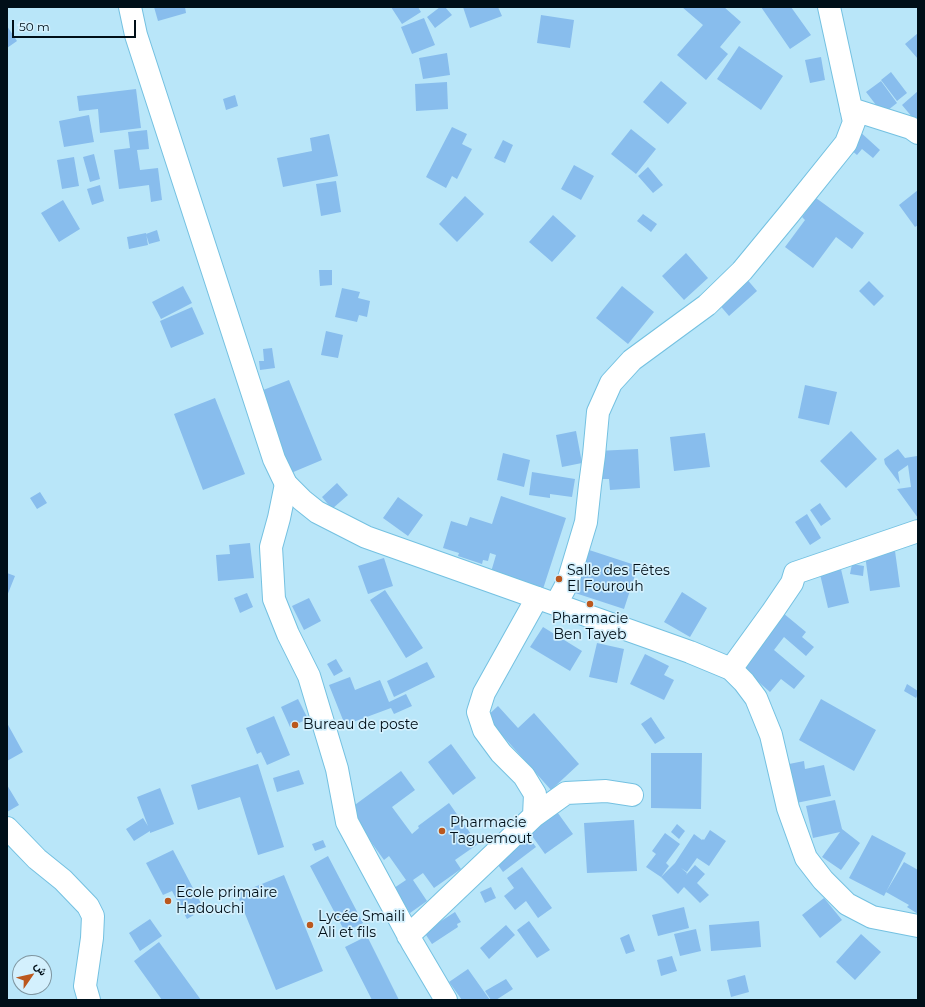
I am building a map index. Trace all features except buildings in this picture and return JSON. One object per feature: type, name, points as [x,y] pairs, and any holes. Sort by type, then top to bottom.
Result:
[{"type":"street","points":[[130,7],[136,35],[269,444],[274,459],[286,484],[317,512],[366,537],[690,652],[731,669],[744,682],[756,698],[768,728],[788,808],[806,858],[823,880],[846,904],[872,916],[918,926]]},
{"type":"street","points":[[534,816],[535,794],[524,776],[501,753],[484,730],[478,712],[484,693],[546,601],[568,582],[586,522],[598,412],[611,383],[632,360],[708,305],[742,272],[846,143],[854,122],[830,7]]},
{"type":"street","points":[[851,109],[911,128],[918,133]]},
{"type":"street","points":[[286,484],[271,547],[274,599],[288,634],[309,676],[337,769],[347,822],[408,936],[446,1000]]},
{"type":"street","points":[[731,669],[792,583],[795,573],[918,532]]},
{"type":"street","points":[[408,936],[534,816],[566,793],[606,791],[632,795]]},
{"type":"street","points":[[12,840],[63,880],[88,906],[93,916],[92,938],[85,986],[89,1000]]},
{"type":"place","name":"Salle des Fêtes El Fourouh","points":[[559,579]]},
{"type":"place","name":"Pharmacie Ben Tayeb","points":[[590,604]]},
{"type":"place","name":"Bureau de poste","points":[[295,725]]},
{"type":"place","name":"Pharmacie Taguemout","points":[[442,831]]},
{"type":"place","name":"Ecole primaire Hadouchi","points":[[168,901]]},
{"type":"place","name":"Lycée Smaili Ali et fils","points":[[310,925]]}]
